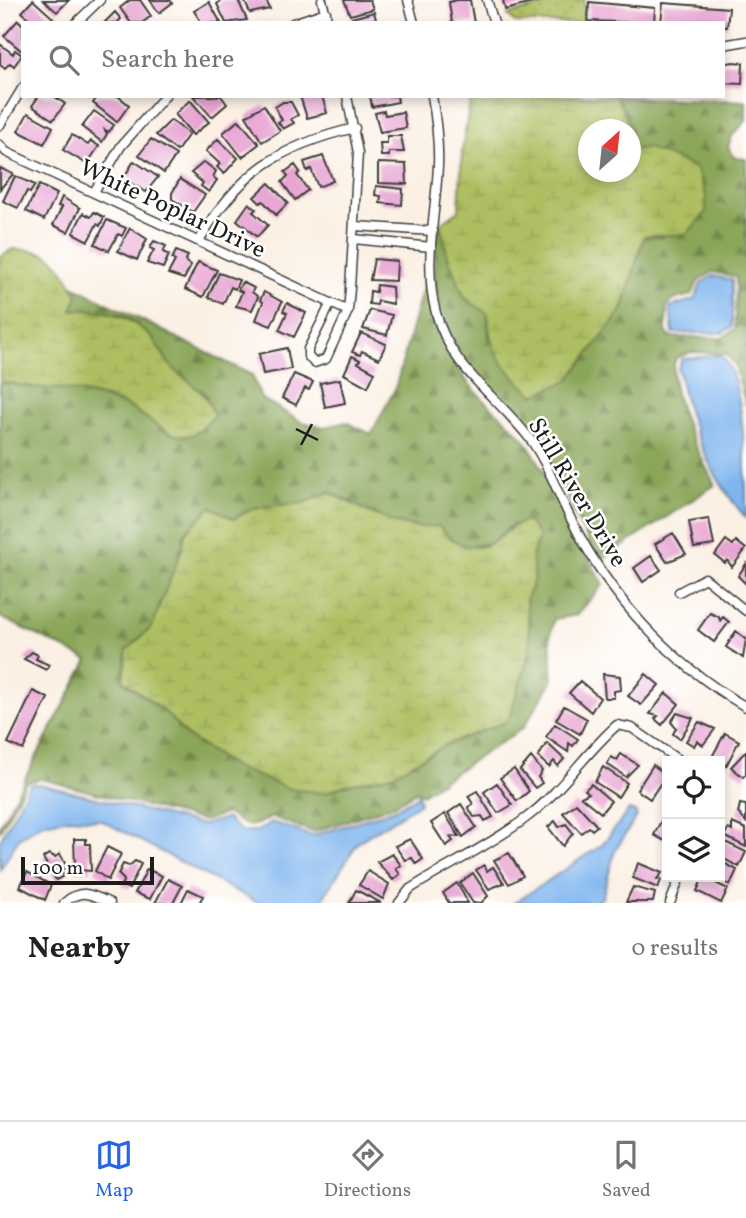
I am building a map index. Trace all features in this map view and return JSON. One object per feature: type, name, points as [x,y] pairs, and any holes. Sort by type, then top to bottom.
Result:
[{"type":"street","points":[[78,21],[100,0]]},
{"type":"street","points":[[322,0],[328,21]]},
{"type":"street","points":[[408,0],[413,21]]},
{"type":"street","points":[[487,0],[493,21]]},
{"type":"street","points":[[299,21],[326,12]]},
{"type":"street","points":[[725,45],[746,41]]},
{"type":"street","points":[[0,125],[21,91]]},
{"type":"street","points":[[94,192],[121,146],[163,98]]},
{"type":"street","points":[[331,303],[308,349],[308,356],[314,363],[326,359],[348,312],[358,153],[348,98]]},
{"type":"street","name":"Still River Drive","points":[[432,98],[438,164],[431,247],[435,312],[444,336],[458,362],[532,441],[591,556],[619,597],[678,659],[746,706]]},
{"type":"street","points":[[199,241],[215,213],[258,168],[287,148],[318,136],[355,128]]},
{"type":"street","name":"White Poplar Drive","points":[[0,145],[6,152],[348,312]]},
{"type":"street","points":[[355,226],[432,232]]},
{"type":"street","points":[[397,244],[398,229]]},
{"type":"street","points":[[354,239],[431,247]]},
{"type":"street","points":[[679,592],[705,578],[746,611]]},
{"type":"street","points":[[399,903],[410,889],[525,819],[564,784],[596,743],[617,725],[632,728],[673,756]]},
{"type":"street","points":[[670,903],[678,882]]},
{"type":"street","points":[[64,903],[74,894],[87,892],[110,903]]},
{"type":"green space","points":[[562,0],[585,0],[583,21],[513,21],[508,15]]},
{"type":"green space","points":[[471,98],[617,98],[627,119],[578,119],[578,182],[641,182],[641,149],[648,148],[696,168],[706,196],[706,212],[687,234],[644,236],[622,310],[568,381],[534,395],[500,360],[492,340],[488,314],[465,298],[449,260],[440,224],[459,210],[462,151]]},
{"type":"green space","points":[[617,98],[746,101],[746,121],[732,136],[728,147],[735,158],[746,159],[746,405],[735,366],[727,354],[692,352],[676,358],[673,371],[679,404],[693,441],[715,485],[600,561],[535,437],[472,370],[449,332],[437,290],[435,268],[440,224],[449,260],[488,314],[489,337],[622,310],[644,236],[663,237],[641,178],[641,119],[627,119]],"holes":[[[713,272],[736,277],[735,329],[722,338],[670,337],[666,331],[667,305],[676,299],[692,295],[698,281]]]},
{"type":"green space","points":[[12,249],[47,255],[60,265],[78,296],[72,310],[114,314],[143,329],[173,368],[203,394],[214,416],[197,432],[188,436],[176,435],[134,410],[104,397],[0,382],[0,257]]},
{"type":"green space","points":[[426,276],[436,326],[458,370],[529,446],[604,584],[577,615],[554,619],[550,637],[553,680],[523,728],[422,794],[417,791],[392,806],[313,832],[272,817],[248,826],[226,813],[204,821],[41,779],[26,782],[0,831],[0,825],[88,660],[0,617],[0,382],[31,387],[57,386],[84,392],[125,405],[170,432],[208,397],[171,367],[136,323],[109,312],[71,310],[78,296],[73,286],[252,375],[261,398],[302,422],[325,427],[346,422],[371,434],[395,389]],"holes":[[[329,492],[391,522],[424,528],[468,547],[491,543],[513,524],[539,537],[532,556],[534,578],[526,599],[530,640],[527,661],[508,721],[447,744],[392,775],[344,785],[325,793],[237,768],[187,736],[165,712],[123,681],[127,650],[151,628],[182,549],[185,533],[234,519],[253,508],[305,503]]]},
{"type":"green space","points":[[329,492],[396,523],[439,526],[455,541],[469,546],[491,543],[516,525],[528,521],[539,537],[532,556],[534,578],[526,600],[530,640],[527,661],[508,721],[447,744],[392,775],[345,785],[325,793],[290,789],[237,768],[187,736],[165,712],[123,680],[127,650],[151,628],[182,549],[185,533],[211,507],[234,519],[253,508],[305,503]]},
{"type":"water","points":[[713,276],[732,280],[732,327],[722,333],[673,333],[670,307],[695,299],[701,283]]},
{"type":"water","points":[[721,355],[729,367],[740,407],[745,456],[746,518],[721,484],[702,448],[694,429],[678,369],[682,359]]},
{"type":"water","points":[[30,784],[40,784],[203,825],[226,818],[241,831],[257,831],[272,822],[312,836],[393,810],[418,795],[420,803],[358,842],[320,903],[258,903],[101,820],[69,818],[41,824],[19,838],[0,870],[0,840]]},
{"type":"water","points":[[629,810],[637,816],[615,851],[602,898],[593,903],[514,903],[602,845]]},
{"type":"building","points":[[33,0],[53,18],[51,21],[31,21],[22,12]]},
{"type":"building","points":[[43,0],[69,0],[57,12]]},
{"type":"building","points":[[130,0],[140,0],[151,16],[145,21],[130,21],[120,8]]},
{"type":"building","points":[[150,0],[170,0],[172,3],[159,13]]},
{"type":"building","points":[[222,0],[238,0],[247,20],[225,21],[217,4]]},
{"type":"building","points":[[244,0],[266,0],[270,9],[250,13]]},
{"type":"building","points":[[344,0],[370,0],[373,9],[350,15]]},
{"type":"building","points":[[470,0],[474,21],[452,21],[449,2]]},
{"type":"building","points":[[503,0],[540,0],[540,1],[505,10]]},
{"type":"building","points":[[209,2],[220,21],[201,21],[194,11]]},
{"type":"building","points":[[589,2],[655,8],[654,21],[588,21]]},
{"type":"building","points":[[663,3],[729,8],[727,27],[725,21],[661,21]]},
{"type":"building","points":[[115,12],[121,19],[119,21],[106,21]]},
{"type":"building","points":[[374,12],[376,21],[353,21],[352,18]]},
{"type":"building","points":[[18,20],[21,23],[21,50],[4,36]]},
{"type":"building","points":[[0,44],[13,54],[15,50],[21,54],[14,66],[10,63],[5,68],[0,64]]},
{"type":"building","points":[[743,63],[742,84],[725,83],[725,64]]},
{"type":"building","points":[[38,98],[57,98],[65,104],[53,120],[32,106]]},
{"type":"building","points":[[97,98],[120,98],[129,105],[117,122],[93,103]]},
{"type":"building","points":[[195,98],[222,98],[227,104],[212,117]]},
{"type":"building","points":[[301,98],[323,98],[327,113],[307,118]]},
{"type":"building","points":[[370,98],[397,98],[398,102],[372,107]]},
{"type":"building","points":[[190,100],[209,122],[193,135],[175,114]]},
{"type":"building","points":[[283,102],[291,102],[298,115],[291,119],[294,123],[283,129],[278,122],[282,120],[275,107]]},
{"type":"building","points":[[264,105],[280,131],[262,142],[246,116]]},
{"type":"building","points":[[94,111],[114,125],[109,132],[105,130],[107,134],[102,142],[82,127]]},
{"type":"building","points":[[384,111],[385,115],[403,112],[406,128],[380,132],[375,113]]},
{"type":"building","points":[[28,113],[53,127],[44,144],[18,131]]},
{"type":"building","points":[[171,120],[189,134],[177,151],[156,135]]},
{"type":"building","points":[[239,120],[259,144],[242,157],[223,133]]},
{"type":"building","points":[[72,135],[88,145],[91,141],[99,146],[87,164],[63,150]]},
{"type":"building","points":[[387,136],[401,136],[404,152],[389,152],[389,156],[381,156],[380,143],[387,143]]},
{"type":"building","points":[[151,139],[176,155],[164,173],[139,155]]},
{"type":"building","points":[[218,139],[238,158],[224,174],[217,167],[220,164],[206,151]]},
{"type":"building","points":[[323,156],[333,181],[318,187],[311,169],[307,171],[304,162]]},
{"type":"building","points":[[134,161],[158,177],[146,192],[123,179]]},
{"type":"building","points":[[204,162],[216,171],[213,177],[217,180],[209,192],[191,173]]},
{"type":"building","points":[[378,163],[406,164],[407,184],[378,183]]},
{"type":"building","points":[[295,165],[300,172],[297,175],[308,190],[295,200],[282,182],[288,176],[285,172]]},
{"type":"building","points":[[0,168],[13,174],[0,189]]},
{"type":"building","points":[[15,176],[35,185],[30,193],[27,191],[18,208],[3,201]]},
{"type":"building","points":[[180,179],[205,195],[193,212],[172,199],[172,193]]},
{"type":"building","points":[[269,183],[288,203],[276,215],[263,201],[260,203],[254,197]]},
{"type":"building","points":[[39,185],[57,194],[44,220],[26,211]]},
{"type":"building","points":[[376,186],[403,189],[402,205],[380,203],[381,196],[375,195]]},
{"type":"building","points":[[62,197],[80,208],[68,232],[53,225],[62,207],[58,206]]},
{"type":"building","points":[[249,203],[256,209],[253,212],[268,225],[257,237],[237,220]]},
{"type":"building","points":[[94,212],[104,217],[88,241],[73,233],[83,213],[91,217]]},
{"type":"building","points":[[107,220],[126,228],[122,236],[118,234],[109,251],[95,244]]},
{"type":"building","points":[[130,228],[147,239],[137,260],[118,251]]},
{"type":"building","points":[[154,241],[166,246],[163,252],[169,255],[163,268],[147,263],[154,250],[150,248]]},
{"type":"building","points":[[176,251],[188,256],[185,261],[191,266],[184,279],[168,274],[175,261],[172,259]]},
{"type":"building","points":[[374,259],[397,261],[396,281],[370,280]]},
{"type":"building","points":[[198,262],[217,270],[203,297],[185,289]]},
{"type":"building","points":[[219,273],[239,280],[235,289],[231,287],[223,304],[208,297]]},
{"type":"building","points":[[242,282],[254,288],[252,292],[258,297],[252,310],[236,306],[242,292],[238,290]]},
{"type":"building","points":[[377,285],[392,287],[393,304],[378,301],[377,305],[369,304],[370,291],[376,292]]},
{"type":"building","points":[[264,292],[282,302],[271,326],[256,320]]},
{"type":"building","points":[[287,303],[306,313],[294,337],[279,330],[287,313],[283,311]]},
{"type":"building","points":[[370,310],[392,315],[387,335],[363,329]]},
{"type":"building","points":[[361,333],[386,344],[379,359],[362,351],[360,355],[352,352]]},
{"type":"building","points":[[287,348],[291,369],[263,374],[259,354]]},
{"type":"building","points":[[352,356],[360,360],[358,363],[375,372],[368,387],[344,374]]},
{"type":"building","points":[[294,374],[313,382],[309,390],[305,388],[296,405],[282,398]]},
{"type":"building","points":[[340,379],[345,403],[325,407],[320,383]]},
{"type":"building","points":[[709,519],[714,545],[694,548],[689,522]]},
{"type":"building","points":[[673,533],[686,554],[667,562],[655,544]]},
{"type":"building","points":[[726,540],[733,545],[736,541],[746,549],[732,567],[727,560],[725,563],[715,555]]},
{"type":"building","points":[[651,556],[661,570],[643,582],[634,568]]},
{"type":"building","points":[[746,564],[746,584],[738,576]]},
{"type":"building","points":[[710,613],[719,617],[720,621],[723,617],[729,622],[714,642],[698,630]]},
{"type":"building","points":[[736,631],[746,639],[743,658],[726,647]]},
{"type":"building","points":[[32,652],[38,655],[36,659],[49,665],[46,670],[24,659]]},
{"type":"building","points":[[603,674],[620,676],[621,690],[614,691],[614,698],[605,698]]},
{"type":"building","points":[[646,674],[659,685],[641,705],[628,696]]},
{"type":"building","points":[[580,681],[600,698],[591,712],[569,693]]},
{"type":"building","points":[[33,691],[48,698],[23,750],[8,743]]},
{"type":"building","points":[[666,693],[679,704],[662,725],[655,719],[658,716],[650,714]]},
{"type":"building","points":[[564,706],[587,719],[580,734],[556,720]]},
{"type":"building","points":[[677,713],[693,718],[680,739],[673,734],[676,728],[671,722]]},
{"type":"building","points":[[699,722],[715,729],[703,745],[697,741],[694,746],[686,741]]},
{"type":"building","points":[[555,724],[578,739],[573,746],[569,743],[568,752],[546,737]]},
{"type":"building","points":[[725,733],[739,741],[726,766],[725,756],[713,756]]},
{"type":"building","points":[[547,743],[564,759],[558,766],[554,761],[549,767],[538,757]]},
{"type":"building","points":[[746,751],[746,774],[743,777],[731,767]]},
{"type":"building","points":[[621,754],[638,765],[626,777],[607,764],[611,757],[617,760]]},
{"type":"building","points":[[531,757],[542,771],[538,777],[542,783],[535,788],[520,770]]},
{"type":"building","points":[[653,765],[662,772],[662,781],[650,799],[637,790]]},
{"type":"building","points":[[603,767],[627,783],[618,797],[595,782]]},
{"type":"building","points":[[514,769],[529,791],[517,801],[500,778]]},
{"type":"building","points":[[497,783],[512,805],[498,813],[484,792]]},
{"type":"building","points":[[591,784],[611,801],[601,813],[581,797],[589,793],[585,790]]},
{"type":"building","points":[[477,791],[493,817],[485,821],[482,816],[474,817],[468,807],[473,804],[468,796]]},
{"type":"building","points":[[576,803],[597,826],[592,830],[589,827],[581,833],[563,813]]},
{"type":"building","points":[[461,804],[476,827],[463,837],[448,813]]},
{"type":"building","points":[[740,804],[746,805],[746,822],[738,813]]},
{"type":"building","points":[[445,814],[459,836],[450,837],[453,841],[446,846],[431,823]]},
{"type":"building","points":[[555,821],[559,827],[566,824],[573,833],[563,846],[548,827]]},
{"type":"building","points":[[661,821],[662,822],[662,839],[654,835]]},
{"type":"building","points":[[732,823],[746,829],[746,847],[725,836],[728,829],[732,831]]},
{"type":"building","points":[[74,839],[86,839],[86,844],[90,844],[91,871],[75,870]]},
{"type":"building","points":[[410,839],[423,859],[416,864],[412,858],[405,860],[395,846]]},
{"type":"building","points":[[725,842],[746,852],[739,867],[725,860]]},
{"type":"building","points":[[107,847],[121,854],[108,880],[95,871]]},
{"type":"building","points":[[509,853],[523,876],[509,884],[494,860]]},
{"type":"building","points":[[49,854],[55,857],[60,854],[67,867],[60,870],[64,876],[56,880],[43,858]]},
{"type":"building","points":[[392,854],[401,865],[396,869],[400,874],[393,880],[377,862]]},
{"type":"building","points":[[135,861],[141,864],[129,889],[121,885],[124,880],[118,874],[123,864],[129,866]]},
{"type":"building","points":[[638,863],[662,873],[657,879],[661,880],[658,888],[633,878]]},
{"type":"building","points":[[725,864],[737,870],[730,885],[724,882]]},
{"type":"building","points":[[484,865],[487,871],[493,867],[504,883],[489,889],[476,870]]},
{"type":"building","points":[[147,869],[162,876],[150,899],[135,893]]},
{"type":"building","points":[[368,871],[389,884],[383,899],[359,885]]},
{"type":"building","points":[[27,872],[51,885],[45,900],[20,887]]},
{"type":"building","points":[[473,873],[488,896],[481,903],[473,903],[460,883]]},
{"type":"building","points":[[168,879],[182,886],[173,903],[155,903]]},
{"type":"building","points":[[701,882],[713,882],[728,889],[721,903],[697,891]]},
{"type":"building","points":[[457,883],[468,903],[449,903],[443,893]]},
{"type":"building","points":[[633,887],[655,893],[653,902],[626,902]]},
{"type":"building","points":[[188,889],[203,896],[199,903],[181,903]]},
{"type":"building","points":[[356,890],[381,903],[349,903]]}]
